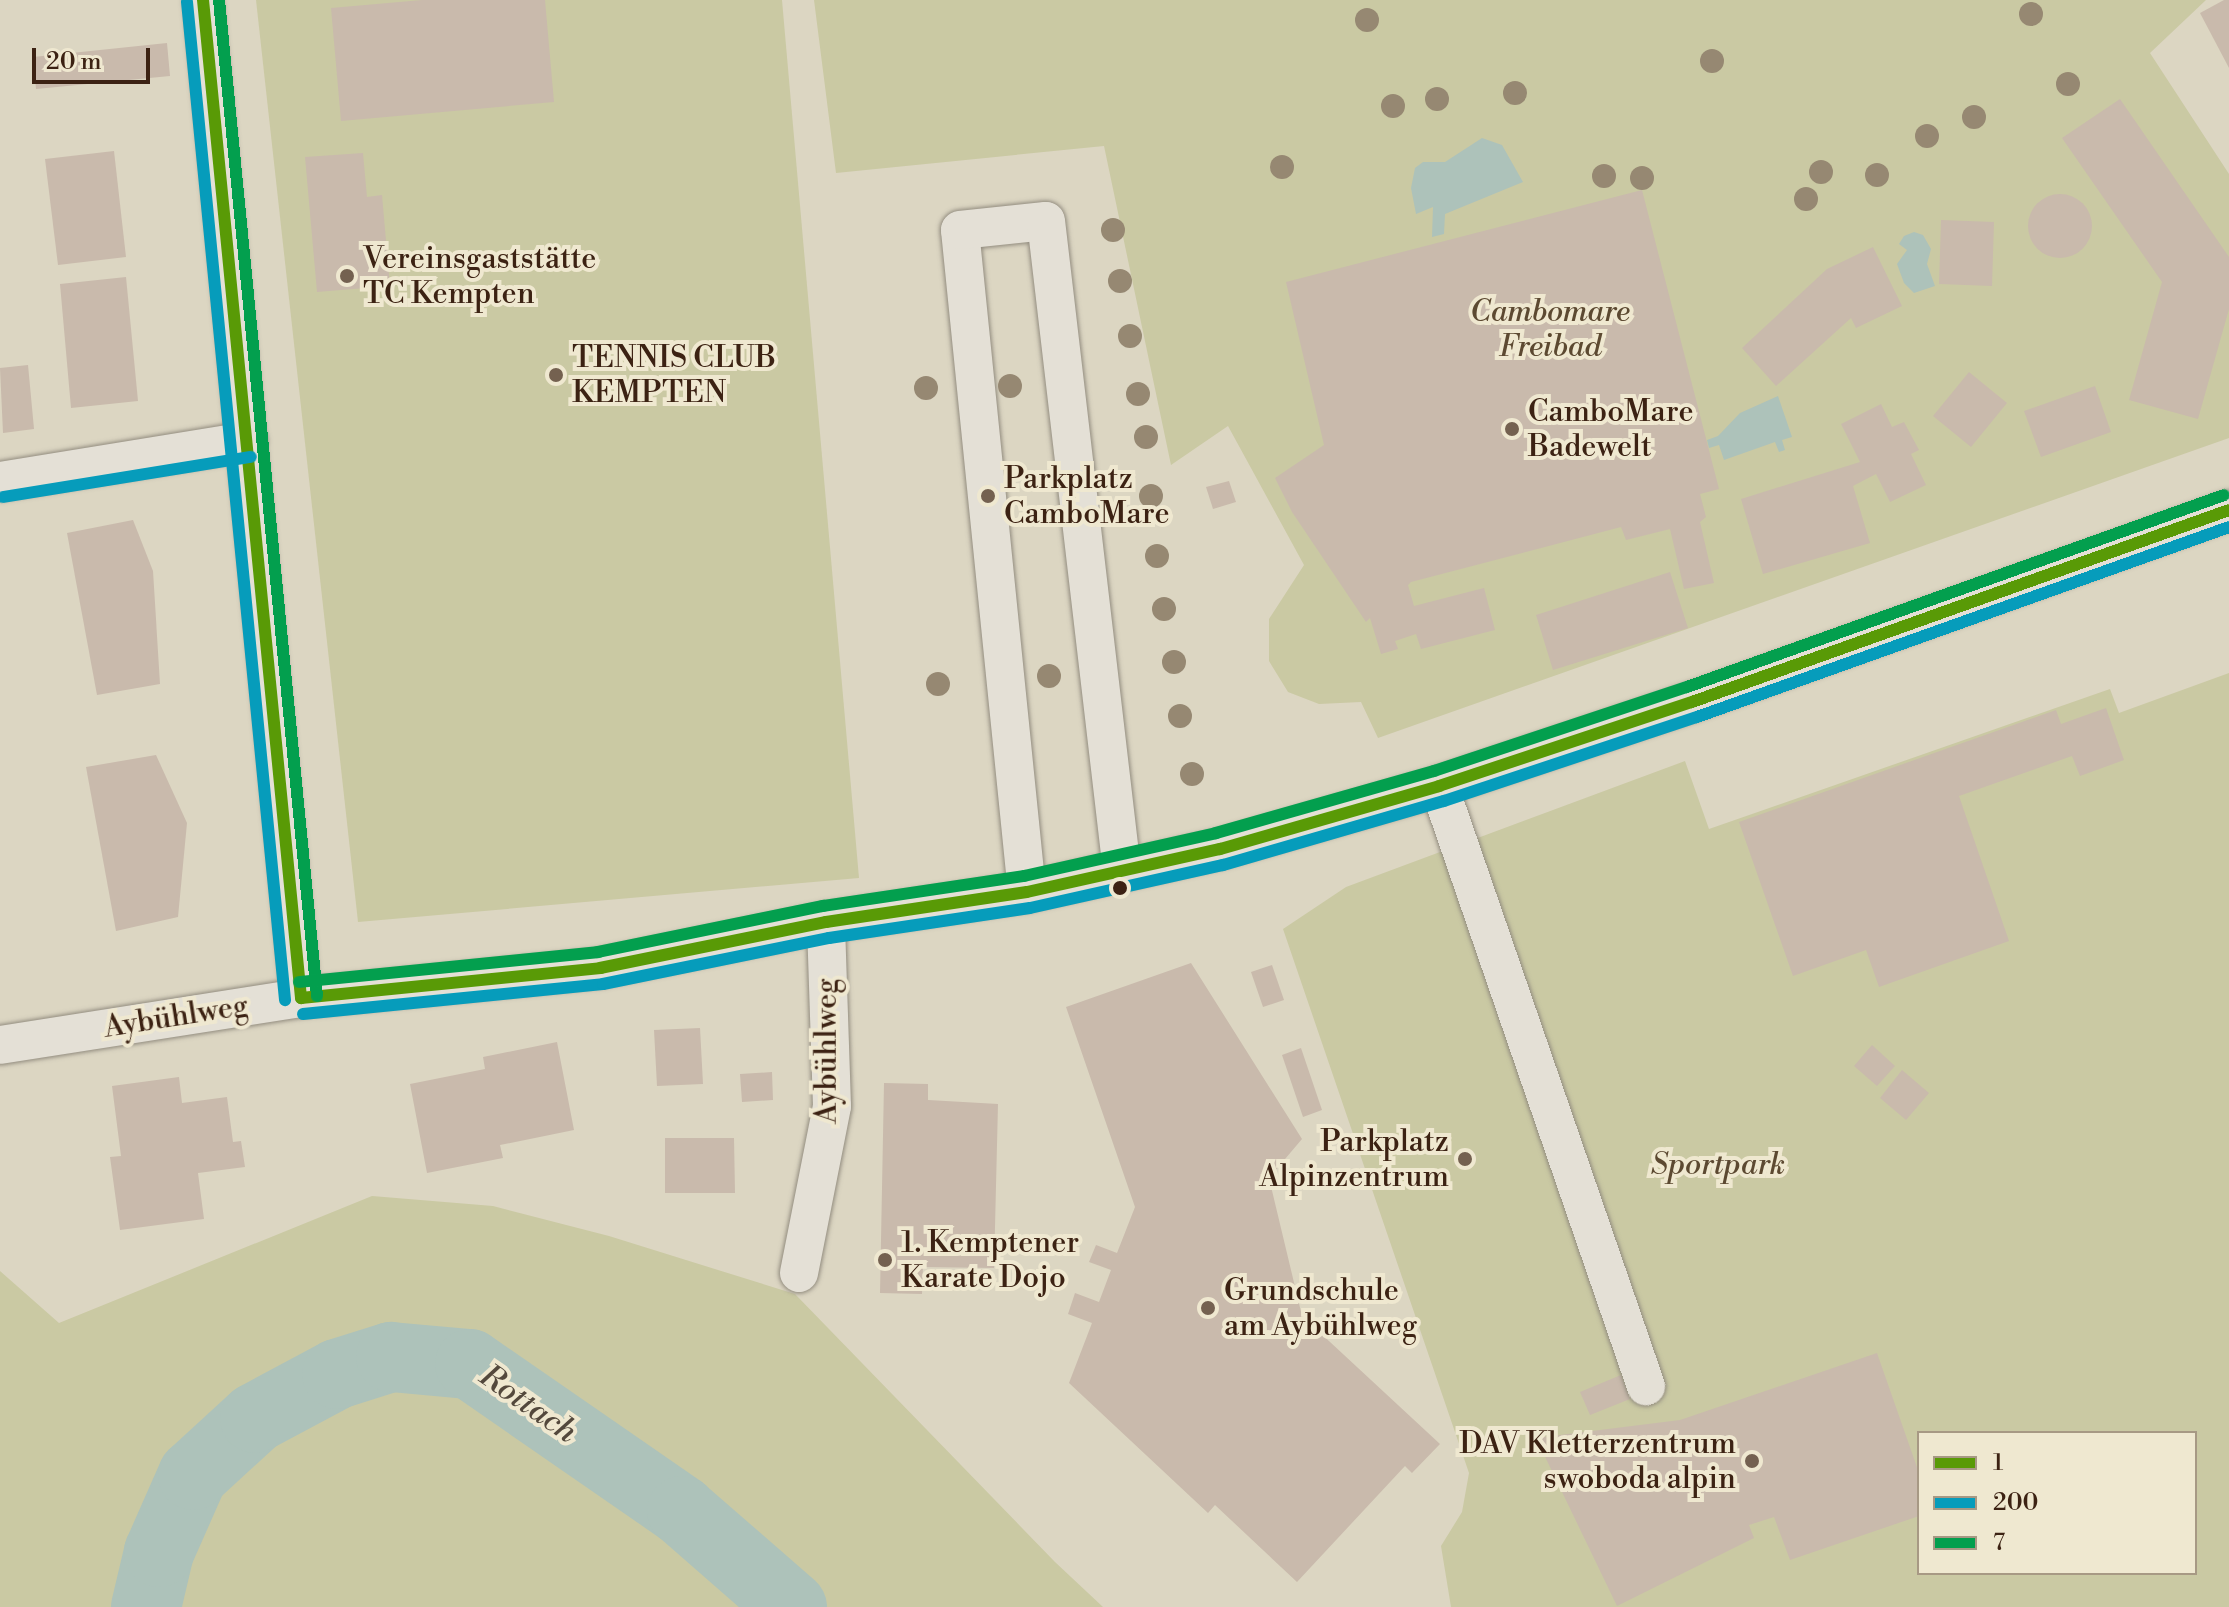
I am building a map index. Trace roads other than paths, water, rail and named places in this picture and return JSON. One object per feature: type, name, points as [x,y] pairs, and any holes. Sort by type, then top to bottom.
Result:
[{"type":"street","points":[[207,2],[301,998]]},
{"type":"street","points":[[1027,892],[960,230],[1046,221],[1122,871]]},
{"type":"street","points":[[0,481],[248,441]]},
{"type":"street","name":"Aybühlweg","points":[[0,1045],[301,998],[600,968],[826,922],[1027,892],[1285,832],[1439,786],[1944,614],[2229,510]]},
{"type":"street","points":[[1439,786],[1646,1386]]},
{"type":"street","name":"Aybühlweg","points":[[799,1273],[832,1106],[826,922]]},
{"type":"waterway","name":"Rottach","points":[[146,1607],[159,1552],[193,1475],[255,1418],[337,1374],[391,1357],[470,1364],[682,1511],[792,1607]]},
{"type":"place","name":"Vereinsgaststätte TC Kempten","points":[[347,276]]},
{"type":"place","name":"TENNIS CLUB KEMPTEN","points":[[556,375]]},
{"type":"place","name":"CamboMare Badewelt","points":[[1512,429]]},
{"type":"place","name":"Parkplatz CamboMare","points":[[988,496]]},
{"type":"place","name":"Parkplatz Alpinzentrum","points":[[1465,1159]]},
{"type":"place","name":"1. Kemptener Karate Dojo","points":[[885,1260]]},
{"type":"place","name":"Grundschule am Aybühlweg","points":[[1208,1308]]},
{"type":"place","name":"DAV Kletterzentrum swoboda alpin","points":[[1752,1461]]},
{"type":"park label","name":"Cambomare Freibad","points":[[1550,329]]},
{"type":"park label","name":"Sportpark","points":[[1718,1165]]}]
